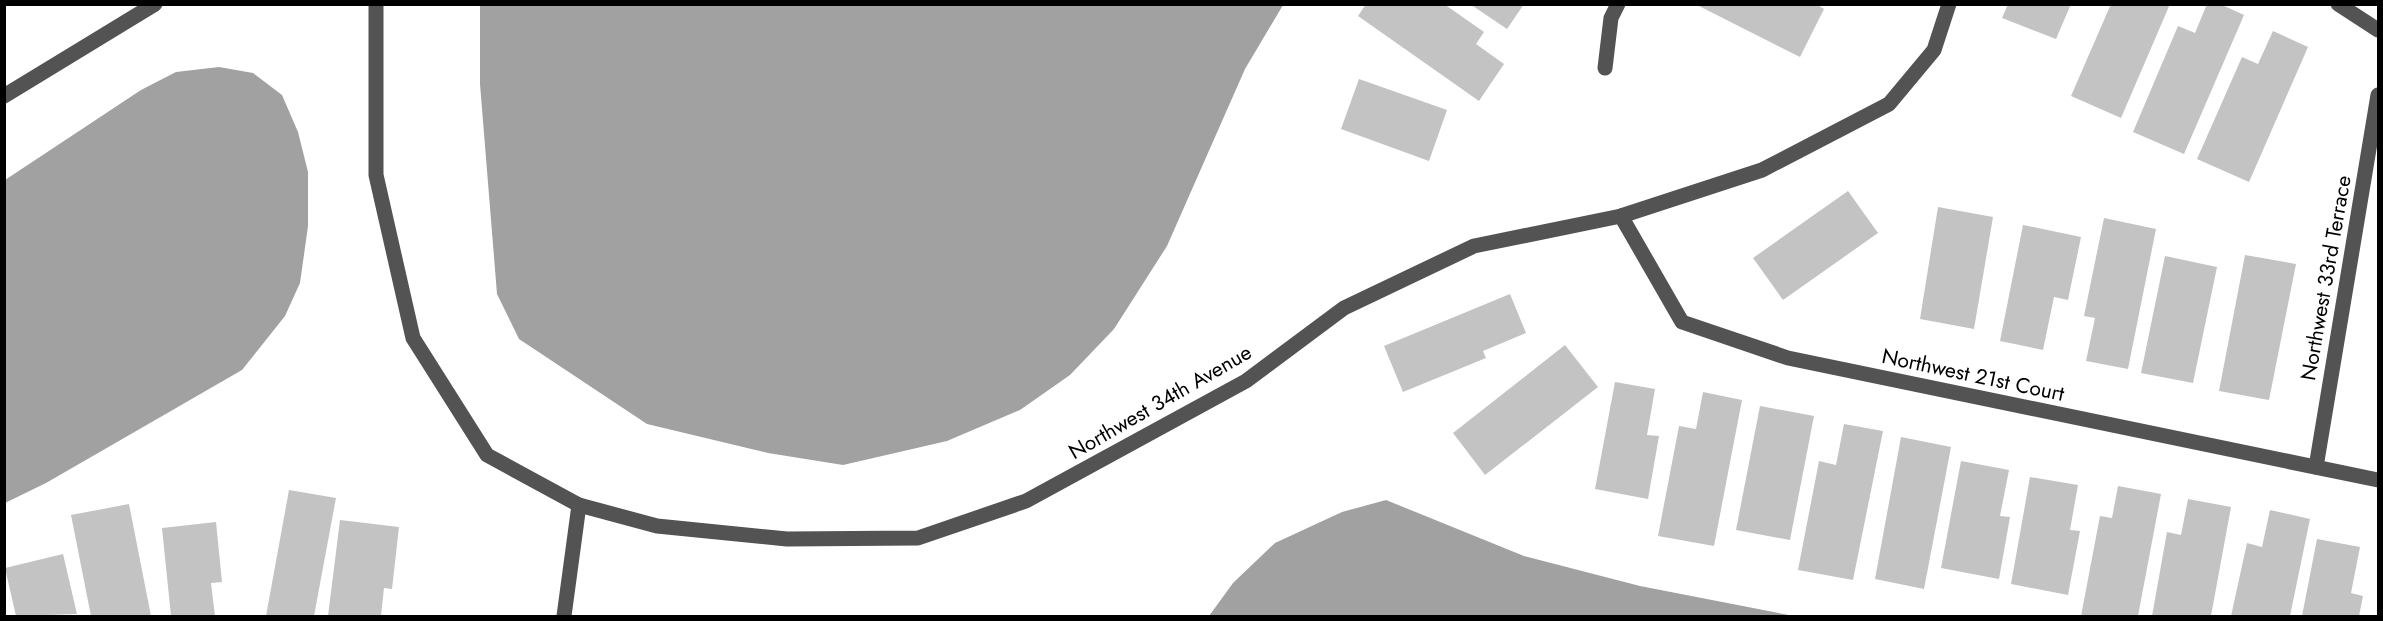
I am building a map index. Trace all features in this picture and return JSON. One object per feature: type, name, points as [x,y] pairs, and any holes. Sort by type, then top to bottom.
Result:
[{"type":"street","points":[[4,96],[155,4]]},
{"type":"street","points":[[376,4],[376,175],[413,338],[487,455],[579,505],[564,616]]},
{"type":"street","points":[[1605,68],[1611,18],[1618,4]]},
{"type":"street","name":"Northwest 34th Avenue","points":[[579,505],[657,526],[693,530],[787,539],[918,538],[1026,501],[1246,381],[1344,308],[1474,246],[1621,216],[1762,170],[1888,104],[1934,50],[1949,4]]},
{"type":"street","points":[[2338,4],[2379,30]]},
{"type":"street","name":"Northwest 33rd Terrace","points":[[2316,467],[2379,95]]},
{"type":"street","name":"Northwest 21st Court","points":[[1621,216],[1682,322],[1788,358],[2379,480]]},
{"type":"shaded area","points":[[480,4],[1283,5],[1245,69],[1167,246],[1114,329],[1070,375],[1020,410],[947,441],[843,465],[768,453],[647,424],[519,339],[497,294],[480,84]]},
{"type":"shaded area","points":[[219,67],[253,73],[282,95],[298,132],[308,172],[308,226],[300,283],[285,316],[242,370],[46,483],[5,503],[5,180],[141,90],[176,72]]},
{"type":"shaded area","points":[[1386,500],[1524,556],[1640,586],[1794,616],[1209,616],[1233,583],[1275,543],[1342,512]]},
{"type":"building","points":[[1366,4],[1444,4],[1484,32],[1476,44],[1504,64],[1479,101],[1358,16]]},
{"type":"building","points":[[1470,4],[1524,4],[1507,29]]},
{"type":"building","points":[[1695,4],[1816,4],[1824,9],[1800,57]]},
{"type":"building","points":[[2008,4],[2071,4],[2056,39],[2002,18]]},
{"type":"building","points":[[2111,4],[2170,4],[2121,118],[2071,96]]},
{"type":"building","points":[[2207,4],[2220,4],[2244,15],[2184,154],[2133,132],[2178,26],[2195,33]]},
{"type":"building","points":[[2273,31],[2308,47],[2249,182],[2197,159],[2242,57],[2258,64]]},
{"type":"building","points":[[1359,79],[1447,110],[1429,161],[1341,129]]},
{"type":"building","points":[[1848,191],[1878,233],[1783,300],[1753,258]]},
{"type":"building","points":[[1938,207],[1993,217],[1974,329],[1920,319]]},
{"type":"building","points":[[2104,218],[2156,229],[2128,369],[2086,361],[2095,318],[2084,316]]},
{"type":"building","points":[[2023,225],[2081,237],[2068,300],[2054,297],[2043,350],[2000,341]]},
{"type":"building","points":[[2245,255],[2296,264],[2269,400],[2219,391]]},
{"type":"building","points":[[2165,256],[2217,267],[2193,383],[2141,373]]},
{"type":"building","points":[[1510,294],[1526,333],[1483,351],[1486,358],[1403,392],[1384,346]]},
{"type":"building","points":[[1565,345],[1598,387],[1485,475],[1453,433]]},
{"type":"building","points":[[1615,382],[1655,389],[1647,435],[1659,436],[1648,499],[1595,489]]},
{"type":"building","points":[[1703,392],[1742,400],[1714,546],[1658,536],[1679,426],[1696,429]]},
{"type":"building","points":[[1760,406],[1814,416],[1790,540],[1736,530]]},
{"type":"building","points":[[1844,424],[1883,431],[1853,580],[1798,570],[1819,461],[1836,465]]},
{"type":"building","points":[[1901,437],[1951,447],[1924,589],[1875,579]]},
{"type":"building","points":[[1961,461],[2009,470],[2000,516],[2010,517],[1999,579],[1941,568]]},
{"type":"building","points":[[2030,477],[2078,485],[2070,530],[2080,531],[2068,595],[2011,584]]},
{"type":"building","points":[[2118,486],[2161,494],[2138,616],[2081,616],[2100,516],[2112,518]]},
{"type":"building","points":[[289,490],[336,498],[314,616],[266,616]]},
{"type":"building","points":[[2188,499],[2231,507],[2211,616],[2152,616],[2167,532],[2181,535]]},
{"type":"building","points":[[129,504],[151,616],[91,616],[71,515]]},
{"type":"building","points":[[2270,510],[2310,519],[2290,616],[2231,616],[2247,543],[2262,547]]},
{"type":"building","points":[[340,520],[399,527],[392,589],[384,588],[381,616],[328,616]]},
{"type":"building","points":[[216,522],[222,582],[211,583],[215,616],[171,616],[162,528]]},
{"type":"building","points":[[2317,539],[2360,547],[2351,593],[2363,596],[2359,616],[2302,616]]},
{"type":"building","points":[[63,554],[77,614],[16,616],[5,568]]}]
